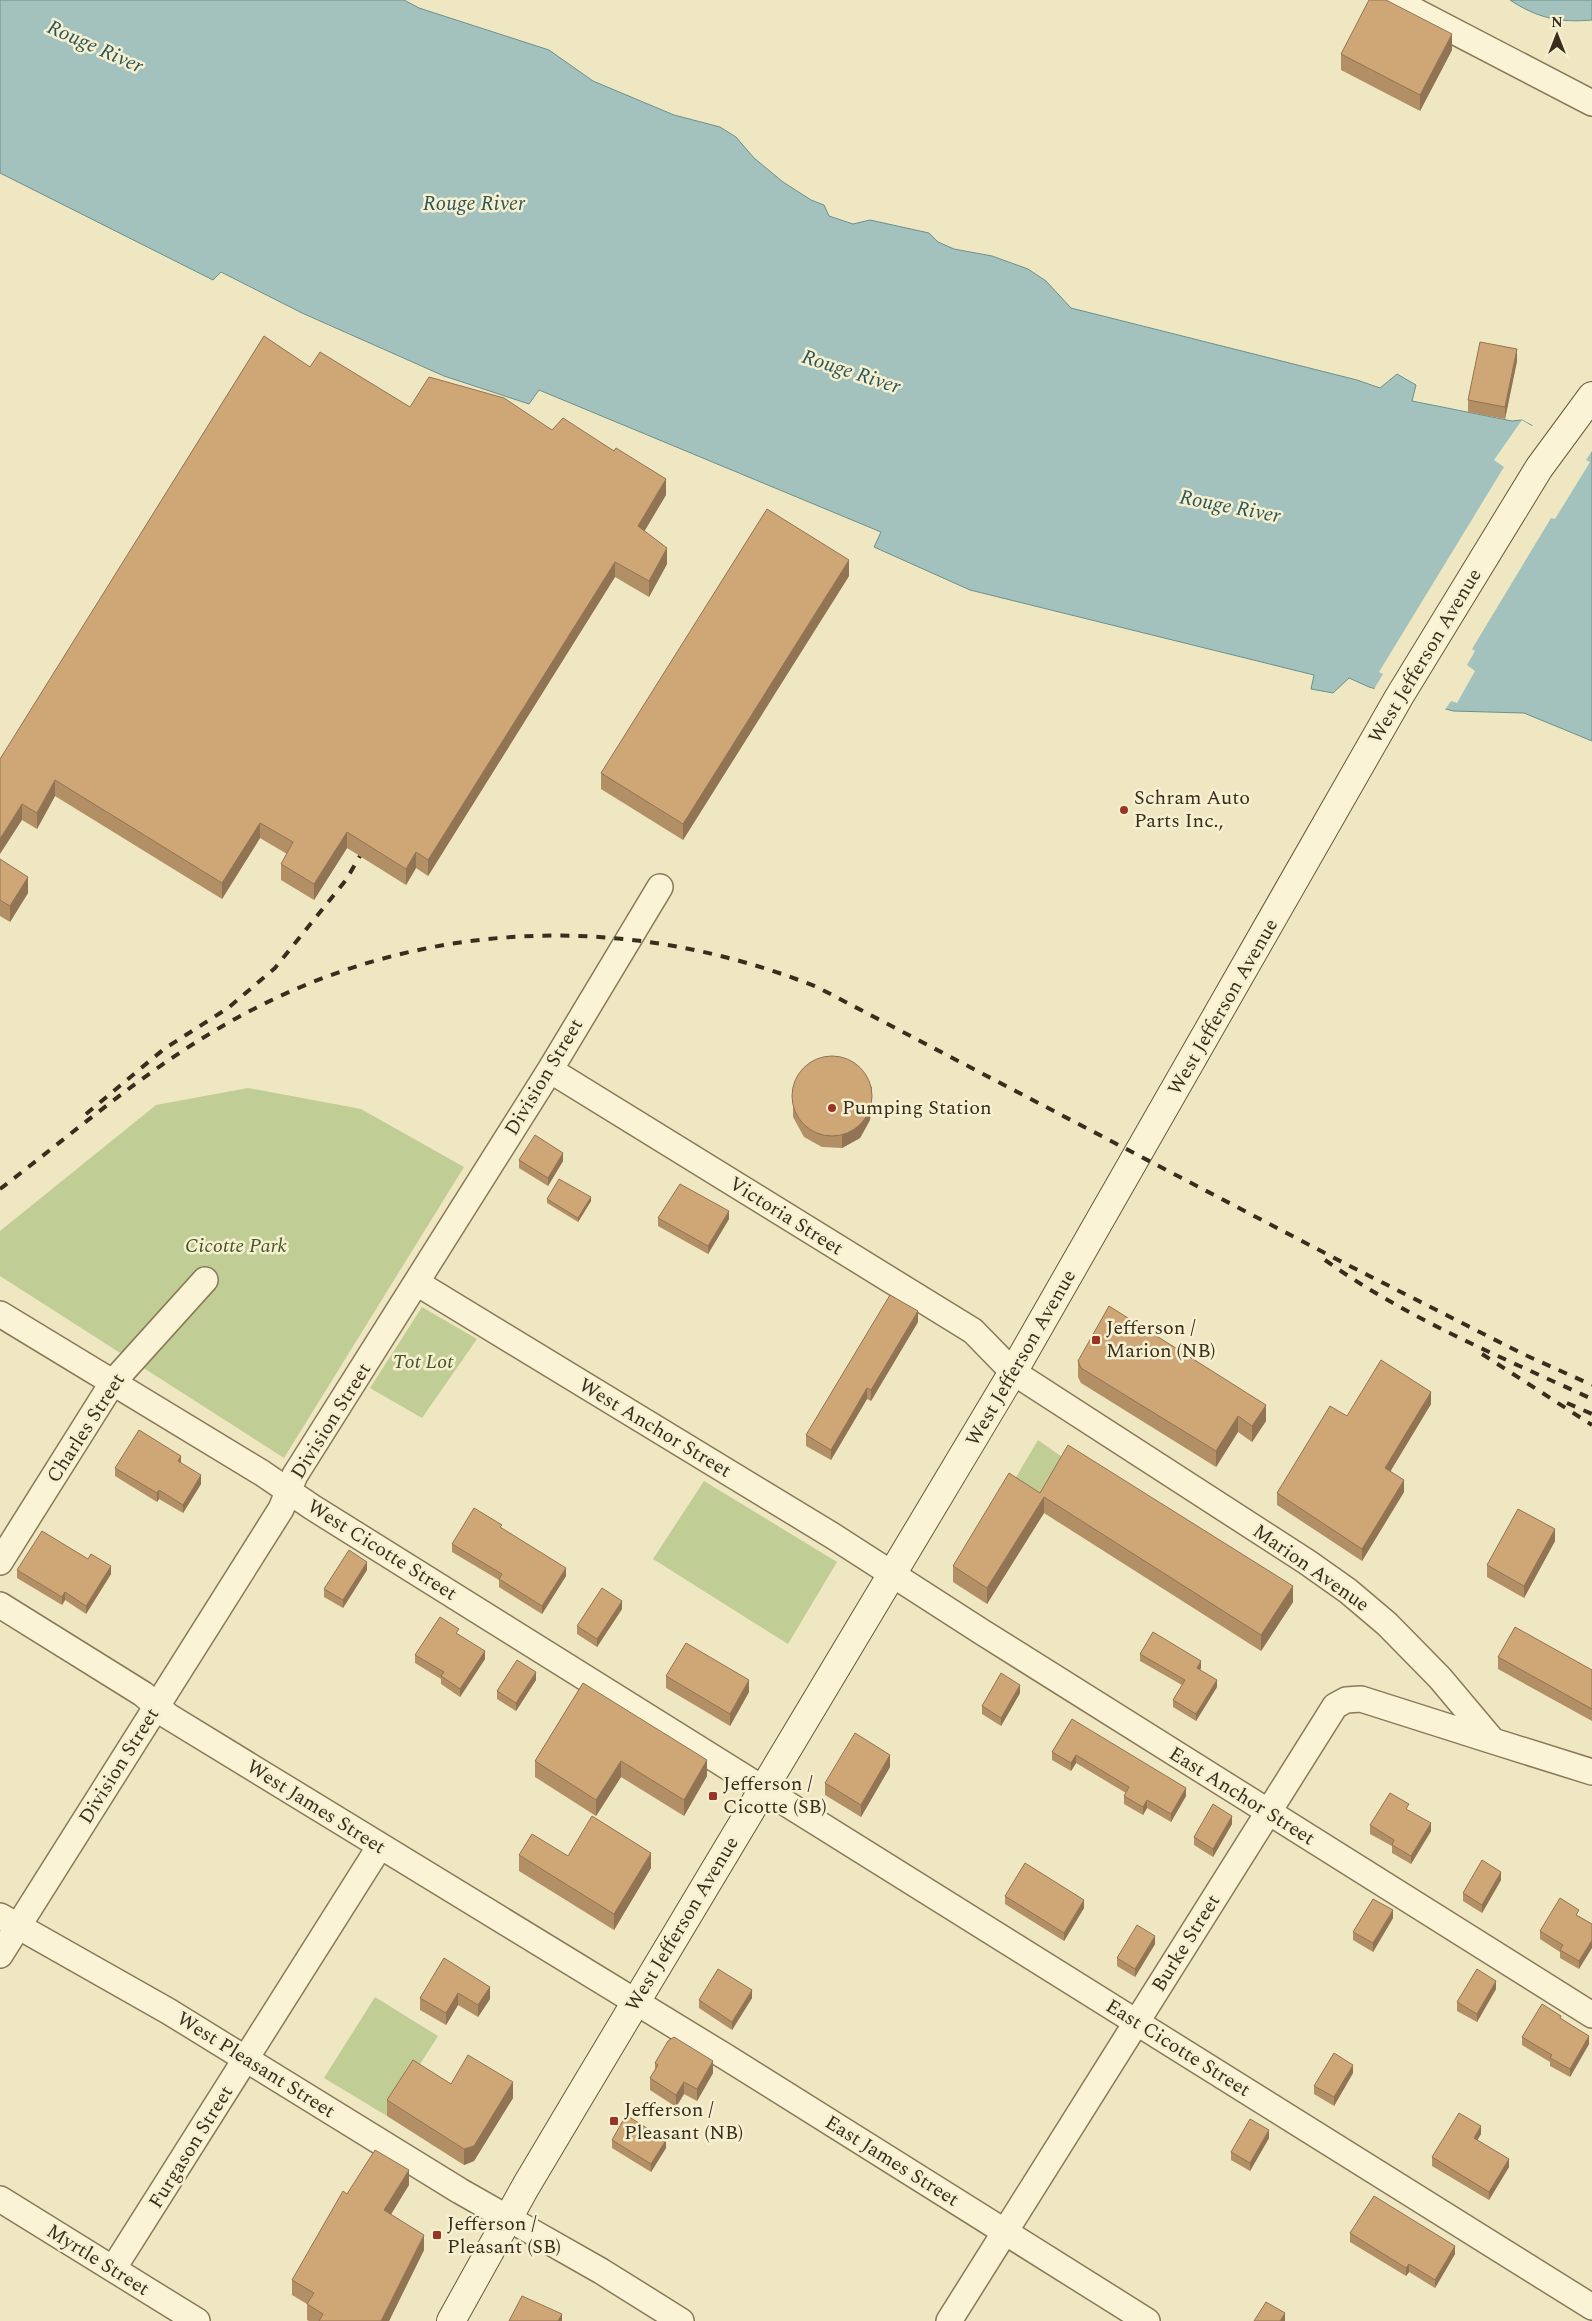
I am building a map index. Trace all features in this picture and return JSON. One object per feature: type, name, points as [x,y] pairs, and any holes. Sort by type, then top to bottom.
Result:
[{"type":"main road","name":"West Jefferson Avenue","points":[[451,2321],[509,2217],[636,2002],[1014,1372],[1399,697],[1539,468],[1592,396]]},
{"type":"street","points":[[1394,0],[1592,103]]},
{"type":"street","name":"Division Street","points":[[0,1955],[9,1922],[157,1705],[281,1509],[296,1475],[550,1070],[660,887]]},
{"type":"street","name":"Victoria Street","points":[[550,1070],[973,1331],[1014,1372]]},
{"type":"street","name":"Charles Street","points":[[0,1562],[113,1382],[205,1280]]},
{"type":"street","name":"West Anchor Street","points":[[417,1283],[825,1531],[893,1575]]},
{"type":"street","name":"West Cicotte Street","points":[[0,1314],[289,1491],[764,1788]]},
{"type":"street","name":"Marion Avenue","points":[[1014,1372],[1307,1562],[1348,1591],[1414,1650],[1493,1741]]},
{"type":"street","name":"East Anchor Street","points":[[893,1575],[1592,2015]]},
{"type":"street","name":"West James Street","points":[[0,1606],[143,1694],[168,1716],[636,2002]]},
{"type":"street","name":"Burke Street","points":[[949,2321],[1335,1706],[1346,1700],[1361,1698],[1493,1741]]},
{"type":"street","points":[[1493,1741],[1592,1772]]},
{"type":"street","name":"East Cicotte Street","points":[[764,1788],[1592,2307]]},
{"type":"street","name":"Furgason Street","points":[[113,2269],[380,1846]]},
{"type":"street","name":"West Pleasant Street","points":[[9,1922],[168,2011],[460,2191],[509,2217],[601,2271],[681,2321]]},
{"type":"street","name":"East James Street","points":[[636,2002],[1148,2321]]},
{"type":"street","name":"Myrtle Street","points":[[0,2199],[197,2321]]},
{"type":"green space","name":"Cicotte Park","points":[[248,1088],[361,1109],[464,1167],[284,1458],[0,1276],[0,1231],[156,1105]]},
{"type":"green space","name":"Tot Lot","points":[[422,1307],[477,1339],[422,1418],[370,1388]]},
{"type":"green space","points":[[1038,1440],[1068,1461],[1040,1509],[1009,1489]]},
{"type":"green space","points":[[704,1481],[837,1562],[788,1644],[653,1559]]},
{"type":"green space","points":[[375,1997],[438,2036],[387,2116],[324,2078]]},
{"type":"water","name":"Rouge River","points":[[0,0],[404,0],[419,8],[549,50],[593,81],[674,115],[720,127],[736,137],[754,158],[783,182],[811,200],[824,205],[829,216],[853,224],[870,220],[929,233],[938,242],[954,249],[992,256],[1028,269],[1046,281],[1071,308],[1357,380],[1380,388],[1397,374],[1416,385],[1412,401],[1512,421],[1522,420],[1533,426],[1592,447],[1592,741],[1524,713],[1453,711],[1369,687],[1349,678],[1333,693],[1311,689],[1314,675],[970,590],[874,547],[881,532],[539,390],[529,404],[444,376],[302,313],[221,272],[213,280],[0,173]]},
{"type":"water","points":[[1510,0],[1592,0],[1592,20],[1569,21],[1549,18],[1530,11]]},
{"type":"pier","points":[[1522,420],[1532,426],[1534,424],[1592,445],[1592,451],[1586,460],[1590,462],[1555,519],[1551,518],[1472,649],[1475,651],[1467,665],[1475,671],[1457,703],[1451,701],[1444,711],[1373,691],[1383,674],[1379,672],[1504,467],[1494,460]]},
{"type":"building","points":[[1369,0],[1386,0],[1452,34],[1420,95],[1341,54]]},
{"type":"building","points":[[264,336],[310,367],[320,352],[410,407],[429,377],[504,398],[552,430],[563,418],[614,451],[616,448],[666,479],[638,526],[667,548],[649,581],[615,562],[428,860],[416,852],[406,869],[347,832],[314,884],[281,864],[293,842],[260,823],[222,883],[55,780],[37,813],[22,804],[0,839],[0,759]]},
{"type":"building","points":[[1480,342],[1517,349],[1505,407],[1468,400]]},
{"type":"building","points":[[767,509],[849,560],[683,824],[601,773]]},
{"type":"building","points":[[0,859],[28,877],[10,906],[0,900]]},
{"type":"building","name":"Pumping Station","points":[[832,1056],[847,1059],[860,1068],[869,1081],[872,1096],[869,1111],[860,1124],[847,1133],[832,1136],[817,1133],[804,1124],[795,1111],[792,1096],[795,1081],[804,1068],[817,1059]]},
{"type":"building","points":[[535,1135],[563,1153],[548,1178],[519,1160]]},
{"type":"building","points":[[559,1179],[591,1197],[578,1218],[547,1199]]},
{"type":"building","points":[[680,1184],[729,1211],[708,1246],[658,1218]]},
{"type":"building","points":[[890,1295],[918,1311],[871,1390],[867,1388],[831,1450],[806,1435]]},
{"type":"building","points":[[1109,1306],[1266,1405],[1252,1426],[1238,1416],[1216,1451],[1081,1368],[1078,1361]]},
{"type":"building","points":[[1381,1360],[1431,1392],[1385,1468],[1404,1480],[1362,1549],[1277,1493],[1330,1406],[1347,1416]]},
{"type":"building","points":[[139,1430],[181,1456],[178,1461],[201,1475],[183,1505],[159,1490],[157,1493],[115,1468]]},
{"type":"building","points":[[1068,1445],[1293,1586],[1261,1635],[1044,1497],[987,1588],[953,1566],[1009,1473],[1040,1493]]},
{"type":"building","points":[[474,1508],[502,1525],[500,1527],[566,1568],[542,1606],[499,1579],[502,1574],[452,1544]]},
{"type":"building","points":[[1518,1509],[1555,1529],[1524,1586],[1487,1565]]},
{"type":"building","points":[[42,1531],[88,1559],[91,1554],[111,1566],[86,1606],[65,1592],[62,1597],[17,1570]]},
{"type":"building","points":[[349,1550],[367,1562],[343,1600],[324,1589]]},
{"type":"building","points":[[602,1588],[622,1601],[597,1639],[577,1626]]},
{"type":"building","points":[[440,1617],[459,1629],[456,1633],[485,1651],[460,1689],[441,1676],[444,1672],[415,1655]]},
{"type":"building","points":[[1515,1627],[1592,1670],[1592,1709],[1498,1657]]},
{"type":"building","points":[[1153,1632],[1201,1661],[1197,1668],[1217,1680],[1196,1714],[1173,1700],[1185,1680],[1140,1654]]},
{"type":"building","points":[[686,1643],[749,1680],[730,1714],[666,1676]]},
{"type":"building","points":[[517,1660],[536,1672],[516,1703],[497,1691]]},
{"type":"building","points":[[1001,1673],[1020,1685],[1001,1718],[982,1706]]},
{"type":"building","points":[[583,1683],[707,1760],[684,1800],[621,1761],[596,1800],[535,1761]]},
{"type":"building","points":[[1072,1719],[1186,1788],[1171,1814],[1147,1800],[1143,1807],[1124,1796],[1129,1787],[1076,1755],[1071,1763],[1052,1752]]},
{"type":"building","points":[[855,1733],[890,1755],[861,1805],[825,1783]]},
{"type":"building","points":[[1390,1793],[1409,1804],[1406,1809],[1431,1823],[1411,1856],[1392,1845],[1394,1840],[1370,1825]]},
{"type":"building","points":[[1213,1804],[1232,1816],[1213,1849],[1194,1837]]},
{"type":"building","points":[[592,1816],[651,1853],[614,1914],[519,1855],[532,1834],[568,1856]]},
{"type":"building","points":[[1482,1860],[1501,1872],[1482,1905],[1463,1893]]},
{"type":"building","points":[[1025,1863],[1084,1900],[1064,1933],[1005,1896]]},
{"type":"building","points":[[1560,1898],[1579,1910],[1576,1915],[1592,1924],[1592,1940],[1579,1961],[1560,1950],[1563,1945],[1540,1931]]},
{"type":"building","points":[[1373,1899],[1393,1910],[1373,1943],[1353,1932]]},
{"type":"building","points":[[1137,1925],[1155,1936],[1135,1969],[1117,1958]]},
{"type":"building","points":[[444,1958],[490,1987],[478,2005],[458,1993],[446,2013],[420,1998]]},
{"type":"building","points":[[718,1969],[752,1990],[732,2022],[699,2000]]},
{"type":"building","points":[[1477,1969],[1496,1981],[1477,2014],[1457,2002]]},
{"type":"building","points":[[1542,2004],[1589,2036],[1570,2069],[1550,2058],[1552,2055],[1522,2037]]},
{"type":"building","points":[[674,2037],[713,2061],[697,2089],[684,2082],[676,2095],[650,2078],[658,2065],[655,2063],[668,2041]]},
{"type":"building","points":[[1334,2053],[1353,2065],[1334,2097],[1314,2086]]},
{"type":"building","points":[[468,2055],[513,2082],[474,2146],[464,2149],[387,2100],[413,2060],[451,2084]]},
{"type":"building","points":[[1459,2113],[1481,2126],[1474,2138],[1509,2159],[1489,2192],[1432,2157]]},
{"type":"building","points":[[626,2115],[666,2140],[651,2164],[612,2140]]},
{"type":"building","points":[[1250,2119],[1269,2130],[1250,2163],[1231,2152]]},
{"type":"building","points":[[375,2150],[409,2170],[384,2210],[424,2235],[381,2321],[319,2321],[323,2314],[307,2304],[314,2293],[292,2280],[343,2191],[347,2194]]},
{"type":"building","points":[[1374,2196],[1455,2246],[1435,2280],[1409,2264],[1406,2268],[1350,2233]]},
{"type":"building","points":[[522,2296],[562,2314],[558,2321],[509,2321]]},
{"type":"building","points":[[1266,2302],[1285,2313],[1280,2321],[1254,2321]]},
{"type":"railway","points":[[86,1114],[164,1049],[228,1008],[275,968],[346,880],[360,856]]},
{"type":"railway","points":[[0,1189],[135,1084],[221,1027],[291,991],[364,964],[438,946],[514,937],[590,936],[666,945],[742,962],[817,987],[1342,1262],[1523,1354],[1592,1385]]},
{"type":"railway","points":[[1325,1260],[1388,1300],[1455,1336],[1592,1399]]},
{"type":"railway","points":[[1482,1354],[1592,1425]]},
{"type":"railway","points":[[1567,1403],[1592,1414]]},
{"type":"place","name":"Schram Auto Parts Inc.,","points":[[1124,810]]},
{"type":"place","name":"Pumping Station","points":[[832,1108]]},
{"type":"place","name":"Jefferson / Marion (NB)","points":[[1096,1340]]},
{"type":"place","name":"Jefferson / Cicotte (SB)","points":[[713,1796]]},
{"type":"place","name":"Jefferson / Pleasant (NB)","points":[[614,2121]]},
{"type":"place","name":"Jefferson / Pleasant (SB)","points":[[437,2235]]}]
